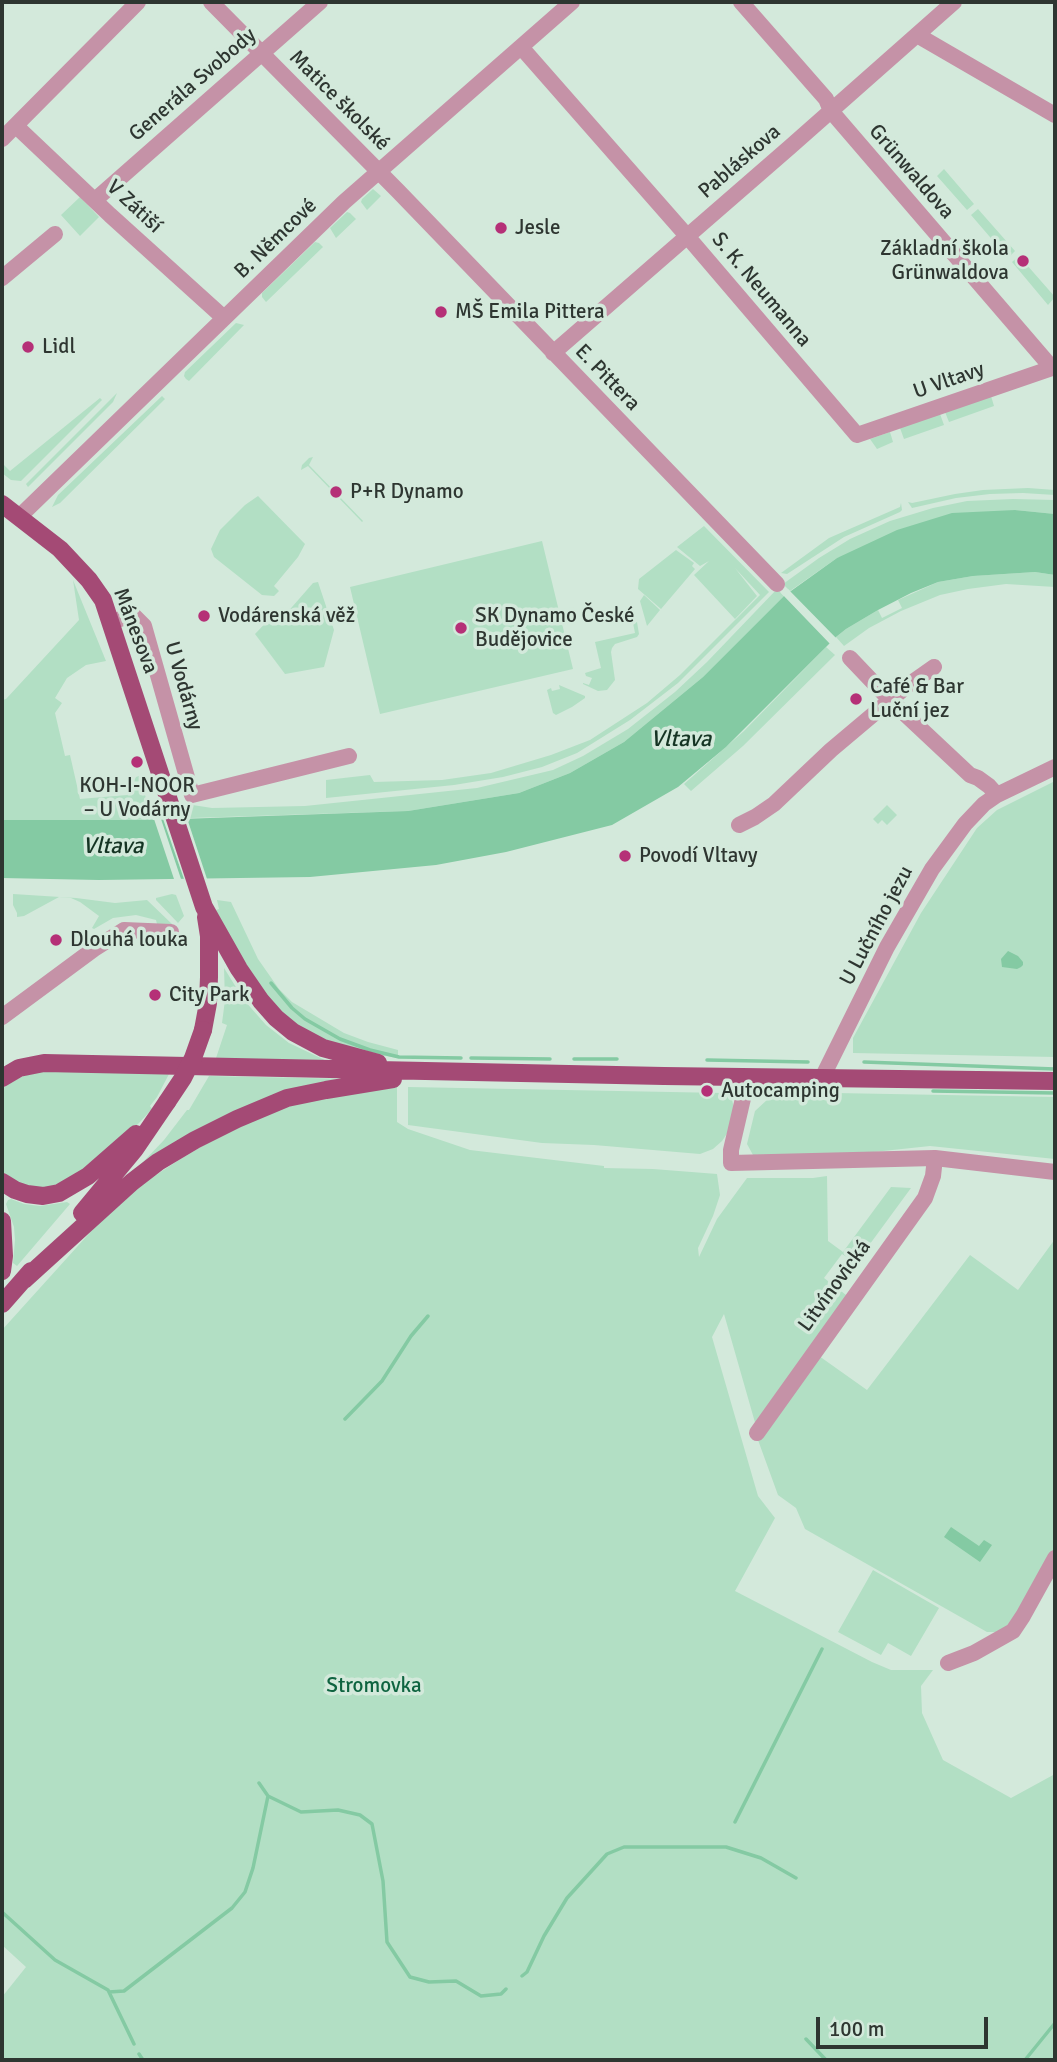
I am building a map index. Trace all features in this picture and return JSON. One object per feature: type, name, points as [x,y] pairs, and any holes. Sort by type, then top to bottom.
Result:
[{"type":"main road","name":"Mánesova","points":[[2,504],[76,564],[103,600],[203,903]]},
{"type":"main road","points":[[2,1304],[135,1149],[183,1079],[193,1058],[208,1003],[209,936],[203,903]]},
{"type":"main road","points":[[203,903],[224,944],[261,1001],[293,1032],[308,1042],[334,1052],[390,1066],[437,1072]]},
{"type":"main road","points":[[2,1078],[19,1068],[44,1063],[1055,1082]]},
{"type":"main road","points":[[24,1279],[132,1182],[174,1152],[215,1129],[287,1098],[437,1072]]},
{"type":"main road","points":[[2,1182],[15,1190],[43,1196],[72,1187],[88,1177],[162,1109]]},
{"type":"main road","points":[[2,1221],[2,1271]]},
{"type":"street","points":[[2,139],[138,2]]},
{"type":"street","name":"Matice školské","points":[[211,2],[379,170]]},
{"type":"street","name":"Generála Svobody","points":[[95,200],[320,2]]},
{"type":"street","name":"B. Němcové","points":[[19,517],[379,170],[572,2]]},
{"type":"street","name":"Grünwaldova","points":[[741,2],[826,99],[831,111],[1054,367]]},
{"type":"street","name":"Pabláskova","points":[[553,352],[954,2]]},
{"type":"street","points":[[917,35],[1055,115]]},
{"type":"street","name":"S. K. Neumanna","points":[[521,47],[857,435]]},
{"type":"street","name":"V Zátiší","points":[[16,126],[224,318]]},
{"type":"street","name":"E. Pittera","points":[[379,170],[777,584]]},
{"type":"street","points":[[2,278],[55,233]]},
{"type":"street","name":"U Vltavy","points":[[857,435],[1054,367]]},
{"type":"street","name":"U Vodárny","points":[[111,622],[133,615],[144,626],[192,795],[349,756]]},
{"type":"street","points":[[850,658],[890,700],[970,775],[989,786],[991,800]]},
{"type":"street","points":[[739,825],[774,804],[831,750],[934,667]]},
{"type":"street","name":"U Lučního jezu","points":[[822,1078],[887,947],[932,869],[965,824],[991,800],[1055,767]]},
{"type":"street","points":[[2,1017],[124,930],[170,932]]},
{"type":"street","points":[[748,1077],[730,1150],[731,1163],[935,1158],[1055,1172]]},
{"type":"street","name":"Litvínovická","points":[[757,1433],[925,1198],[933,1176],[935,1158]]},
{"type":"street","points":[[948,1663],[981,1650],[1013,1631],[1055,1558]]},
{"type":"green space","points":[[944,169],[974,204],[967,210],[937,176]]},
{"type":"green space","points":[[373,189],[381,196],[367,210],[361,202]]},
{"type":"green space","points":[[80,197],[99,217],[80,236],[61,215]]},
{"type":"green space","points":[[978,209],[1015,251],[1008,258],[971,215]]},
{"type":"green space","points":[[347,212],[356,219],[336,238],[330,228]]},
{"type":"green space","points":[[315,242],[323,247],[266,302],[262,293]]},
{"type":"green space","points":[[1019,256],[1055,297],[1048,305],[1012,262]]},
{"type":"green space","points":[[236,323],[244,325],[189,381],[186,379],[185,372]]},
{"type":"green space","points":[[117,393],[113,402],[28,487],[26,484]]},
{"type":"green space","points":[[162,396],[165,399],[60,503],[52,507],[58,495]]},
{"type":"green space","points":[[991,396],[994,406],[949,422],[945,412]]},
{"type":"green space","points":[[100,398],[102,400],[21,481],[11,480],[2,473],[4,465],[10,471]]},
{"type":"green space","points":[[940,414],[944,425],[904,439],[900,428]]},
{"type":"green space","points":[[890,432],[893,442],[877,449],[870,439]]},
{"type":"green space","points":[[313,457],[309,465],[362,522],[308,466],[301,470],[302,465]]},
{"type":"green space","points":[[983,490],[1055,490],[1055,495],[990,494],[912,508],[908,502]]},
{"type":"green space","points":[[258,496],[305,544],[274,586],[279,591],[274,596],[262,595],[214,557],[211,549],[220,530]]},
{"type":"green space","points":[[1055,500],[1055,514],[1015,510],[837,558],[790,591],[783,584],[850,539],[890,521],[967,501]]},
{"type":"green space","points":[[901,503],[900,512],[844,537],[787,574],[781,573],[829,538],[900,507]]},
{"type":"green space","points":[[704,526],[769,592],[678,683],[630,720],[577,753],[542,767],[454,785],[326,798],[326,780],[370,775],[374,782],[442,780],[491,773],[590,740],[647,703],[680,675],[760,595],[735,568],[757,596],[735,619],[694,575],[709,561],[700,566],[677,547]]},
{"type":"green space","name":"SK Dynamo České Budějovice","points":[[542,541],[573,669],[380,714],[350,587]]},
{"type":"green space","points":[[676,550],[694,563],[692,566],[695,569],[661,609],[638,589],[639,579]]},
{"type":"green space","points":[[1035,572],[1055,575],[1055,587],[1006,584],[940,595],[869,628],[844,646],[836,637],[878,610],[882,618],[902,608],[898,600],[938,582],[973,576]]},
{"type":"green space","points":[[73,580],[106,661],[86,665],[67,678],[55,698],[62,703],[55,713],[65,756],[70,755],[80,799],[127,795],[139,776],[153,820],[2,820],[2,700],[6,699],[79,620]]},
{"type":"green space","points":[[318,582],[334,630],[324,667],[285,674],[255,634],[278,610],[285,615],[313,583]]},
{"type":"green space","points":[[777,589],[784,596],[703,677],[624,742],[570,773],[519,793],[408,811],[190,818],[186,804],[212,808],[305,806],[477,788],[553,770],[583,756],[628,729],[675,692]]},
{"type":"green space","points":[[644,595],[660,610],[647,626],[640,601]]},
{"type":"green space","points":[[637,622],[637,637],[615,644],[612,648],[615,680],[607,690],[598,691],[583,684],[589,685],[592,678],[585,673],[601,668],[595,642],[635,633],[633,623]]},
{"type":"green space","points":[[826,647],[835,655],[743,746],[691,791],[684,784],[744,731]]},
{"type":"green space","points":[[559,685],[585,698],[556,715],[553,713],[547,690],[560,689]]},
{"type":"green space","points":[[1055,781],[1055,1057],[853,1053],[853,1038],[921,913],[977,828],[997,810]]},
{"type":"green space","points":[[887,805],[897,815],[887,825],[882,820],[878,824],[873,819]]},
{"type":"green space","points":[[13,894],[76,898],[115,903],[147,900],[172,924],[157,924],[156,920],[136,915],[113,918],[94,929],[92,928],[99,916],[80,902],[59,897],[24,916],[17,917]]},
{"type":"green space","points":[[176,895],[184,916],[178,923],[156,900]]},
{"type":"green space","points":[[217,900],[231,902],[258,959],[279,989],[292,1002],[344,1033],[398,1050],[398,1058],[343,1049],[278,1015],[221,927],[216,910],[219,909]]},
{"type":"green space","points":[[224,968],[244,1000],[266,1025],[289,1043],[329,1062],[215,1061],[227,1025],[222,1023],[225,1000]]},
{"type":"green space","points":[[42,1071],[169,1074],[150,1106],[152,1109],[139,1123],[117,1144],[58,1189],[18,1186],[2,1175],[2,1090],[7,1084],[28,1074]]},
{"type":"green space","points":[[209,1076],[353,1079],[332,1082],[125,1181],[189,1110]]},
{"type":"green space","name":"Stromovka","points":[[397,1087],[397,1122],[408,1129],[470,1150],[604,1168],[717,1174],[720,1195],[698,1248],[699,1257],[717,1219],[747,1178],[827,1176],[828,1241],[843,1252],[891,1187],[911,1188],[856,1263],[842,1254],[824,1278],[850,1298],[812,1351],[867,1390],[970,1255],[1018,1290],[1055,1239],[1055,1547],[1017,1617],[1011,1624],[996,1632],[987,1632],[805,1529],[796,1508],[778,1495],[758,1440],[724,1314],[712,1337],[758,1496],[775,1518],[735,1591],[891,1670],[933,1670],[921,1686],[922,1713],[943,1760],[1011,1798],[1055,1774],[1055,2060],[2,2060],[2,1997],[26,1967],[2,1945],[2,1330],[95,1227],[142,1184],[179,1160],[221,1135],[297,1102],[367,1089]]},
{"type":"green space","points":[[408,1087],[723,1093],[732,1100],[734,1108],[728,1132],[722,1141],[713,1149],[700,1154],[542,1143],[408,1125]]},
{"type":"green space","points":[[780,1092],[1055,1097],[1055,1159],[930,1146],[855,1154],[753,1155],[747,1144],[755,1111]]},
{"type":"green space","points":[[11,1199],[40,1206],[67,1202],[70,1204],[17,1266],[13,1263],[14,1227],[6,1204]]},
{"type":"green space","points":[[873,1570],[939,1608],[911,1656],[888,1643],[881,1655],[838,1632]]},
{"type":"water","name":"Vltava","points":[[1015,510],[1055,514],[1055,575],[1035,572],[973,576],[938,582],[878,610],[836,637],[726,747],[678,787],[612,825],[506,852],[436,865],[310,877],[99,880],[2,878],[2,820],[153,820],[408,811],[519,793],[570,773],[624,742],[703,677],[784,596],[837,558],[897,530],[952,513]]},
{"type":"water","points":[[1008,951],[1023,962],[1021,967],[1002,967],[1001,959]]},
{"type":"water","points":[[951,1527],[979,1546],[984,1540],[992,1545],[980,1562],[944,1537]]},
{"type":"pier","points":[[788,589],[838,640],[832,646],[781,593]]},
{"type":"pier","points":[[186,815],[208,882],[185,882],[162,816]]},
{"type":"pier","points":[[153,816],[160,816],[182,882],[175,882]]},
{"type":"waterway","points":[[271,983],[305,1019],[340,1039],[399,1057],[461,1058]]},
{"type":"waterway","points":[[471,1058],[550,1059]]},
{"type":"waterway","points":[[574,1059],[617,1059]]},
{"type":"waterway","points":[[707,1060],[808,1062]]},
{"type":"waterway","points":[[864,1062],[1055,1069]]},
{"type":"waterway","points":[[933,1091],[1055,1093]]},
{"type":"waterway","points":[[345,1419],[382,1381],[411,1336],[428,1316]]},
{"type":"waterway","points":[[735,1822],[822,1649]]},
{"type":"waterway","points":[[259,1783],[268,1796]]},
{"type":"waterway","points":[[109,1992],[124,1991],[232,1908],[245,1892],[253,1868],[268,1796],[301,1812],[338,1810],[360,1815],[372,1824],[383,1881],[387,1942],[410,1977],[429,1982],[456,1981],[481,1996],[501,1994],[506,1989]]},
{"type":"waterway","points":[[522,1976],[527,1972],[544,1936],[567,1898],[607,1854],[624,1847],[726,1847],[761,1858],[796,1878]]},
{"type":"waterway","points":[[2,1912],[55,1960],[108,1990],[134,2044]]},
{"type":"waterway","points":[[1025,2060],[1055,2023]]},
{"type":"waterway","points":[[806,2039],[826,2060]]},
{"type":"waterway","points":[[139,2054],[143,2060]]},
{"type":"place","name":"Jesle","points":[[501,228]]},
{"type":"place","name":"Základní škola Grünwaldova","points":[[1023,261]]},
{"type":"place","name":"MŠ Emila Pittera","points":[[441,312]]},
{"type":"place","name":"Lidl","points":[[28,347]]},
{"type":"place","name":"P+R Dynamo","points":[[336,492]]},
{"type":"place","name":"Vodárenská věž","points":[[204,616]]},
{"type":"place","name":"SK Dynamo České Budějovice","points":[[461,628]]},
{"type":"place","name":"Café & Bar Luční jez","points":[[856,699]]},
{"type":"place","name":"KOH-I-NOOR – U Vodárny","points":[[137,762]]},
{"type":"place","name":"Povodí Vltavy","points":[[625,856]]},
{"type":"place","name":"Dlouhá louka","points":[[56,940]]},
{"type":"place","name":"City Park","points":[[155,995]]},
{"type":"place","name":"Autocamping","points":[[707,1091]]}]
